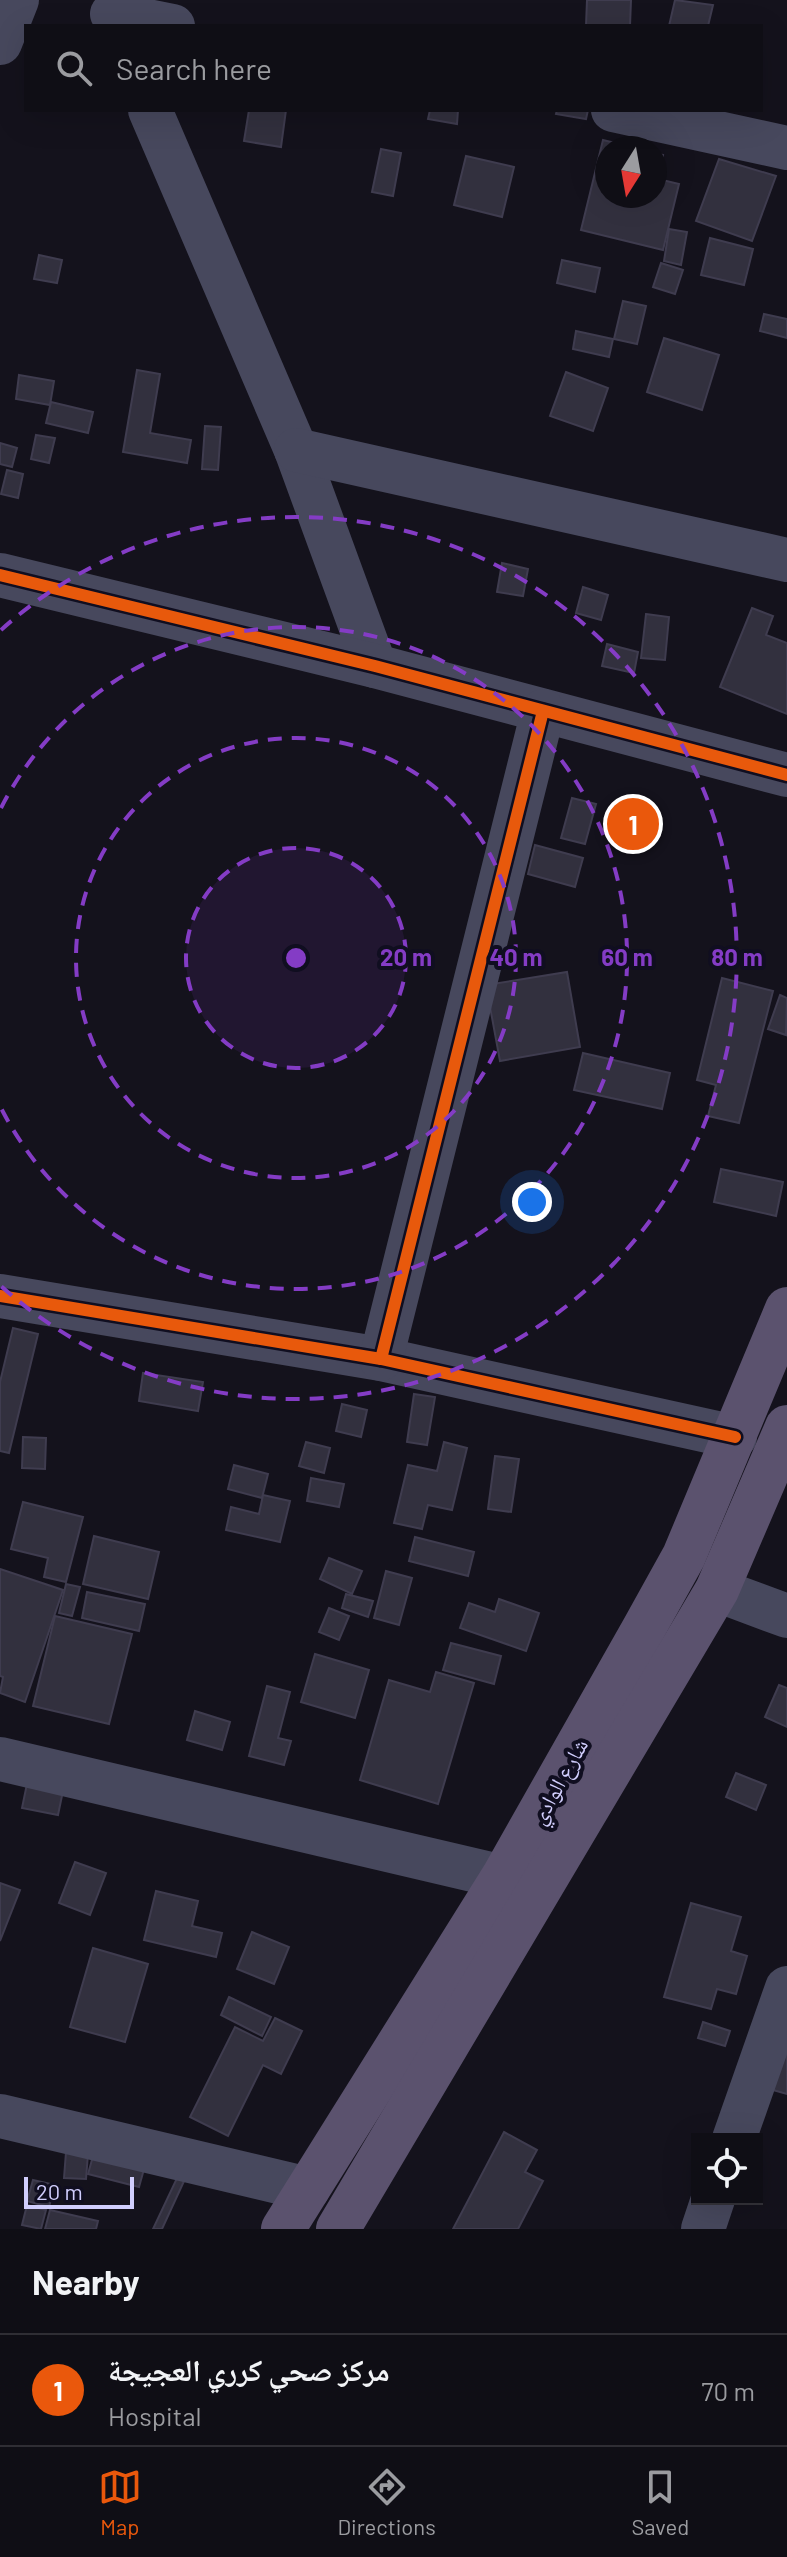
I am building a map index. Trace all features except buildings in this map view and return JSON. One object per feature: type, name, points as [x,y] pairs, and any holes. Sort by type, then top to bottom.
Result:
[{"type":"main road","name":"شارع الوادي","points":[[283,2229],[503,1877],[684,1556],[787,1309]]},
{"type":"main road","name":"شارع الوادي","points":[[338,2229],[717,1590],[787,1427]]},
{"type":"street","points":[[0,43],[17,0]]},
{"type":"street","points":[[105,13],[163,24]]},
{"type":"street","points":[[151,112],[296,450],[375,666]]},
{"type":"street","points":[[622,112],[787,148]]},
{"type":"street","points":[[296,450],[787,560]]},
{"type":"street","points":[[0,575],[375,666],[787,775]]},
{"type":"street","points":[[381,1359],[543,711]]},
{"type":"street","points":[[0,1296],[381,1359],[735,1437]]},
{"type":"street","points":[[717,1590],[787,1616]]},
{"type":"street","points":[[0,1759],[503,1877]]},
{"type":"street","points":[[736,2133],[787,1988]]},
{"type":"street","points":[[0,2116],[308,2189]]},
{"type":"street","points":[[703,2229],[711,2205]]},
{"type":"cycle path","points":[[0,575],[375,666],[787,775]]},
{"type":"cycle path","points":[[381,1359],[543,711]]},
{"type":"cycle path","points":[[0,1296],[381,1359],[735,1437]]},
{"type":"place","name":"مركز صحي كرري العجيجة","points":[[633,824]]}]
